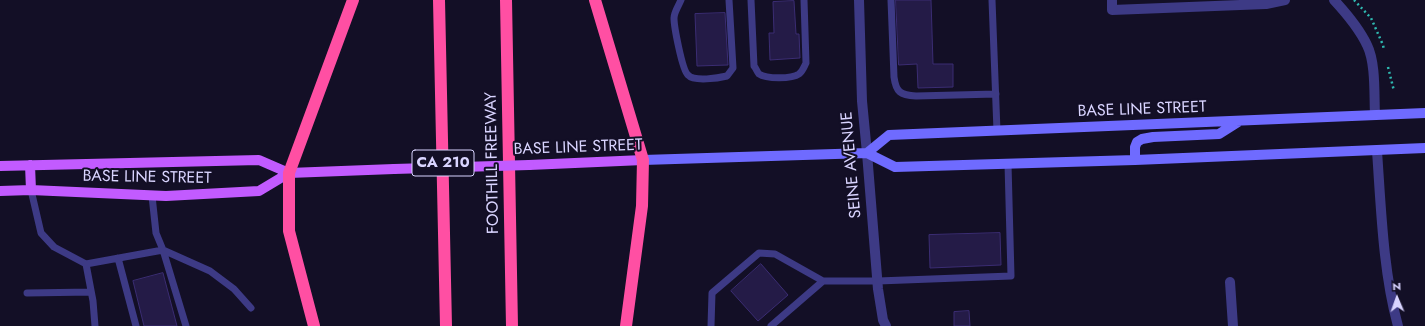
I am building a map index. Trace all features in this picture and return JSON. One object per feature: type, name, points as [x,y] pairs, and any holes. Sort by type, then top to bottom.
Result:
[{"type":"highway","points":[[314,326],[289,231],[289,173],[353,0]]},
{"type":"highway","name":"CA 210","points":[[439,0],[446,326]]},
{"type":"highway","name":"FOOTHILL FREEWAY","points":[[506,0],[512,326]]},
{"type":"highway","points":[[595,0],[643,160],[642,206],[626,326]]},
{"type":"main road","name":"BASE LINE STREET","points":[[867,153],[889,135],[1425,113]]},
{"type":"main road","points":[[1135,160],[1135,146],[1137,142],[1142,139],[1153,137],[1219,134],[1240,121]]},
{"type":"main road","name":"BASE LINE STREET","points":[[0,166],[259,160],[289,173],[867,153],[895,167],[1135,160],[1425,148]]},
{"type":"main road","points":[[30,165],[31,190]]},
{"type":"main road","name":"BASE LINE STREET","points":[[0,191],[31,190],[166,196],[259,191],[289,173]]},
{"type":"street","name":"SEINE AVENUE","points":[[859,0],[862,101],[878,281],[883,320],[886,326]]},
{"type":"street","points":[[1112,5],[1266,4],[1285,0]]},
{"type":"street","points":[[1334,0],[1352,20],[1368,46],[1373,68],[1375,115]]},
{"type":"street","points":[[1377,151],[1388,278],[1398,326]]},
{"type":"street","points":[[1230,282],[1233,326]]},
{"type":"lane","points":[[681,0],[674,16],[685,71],[688,76],[694,79],[721,78],[727,76],[733,68],[729,0]]},
{"type":"lane","points":[[751,0],[754,66],[759,74],[766,77],[775,78],[794,76],[800,74],[804,69],[806,63],[804,0]]},
{"type":"lane","points":[[892,0],[894,76],[895,86],[900,92],[906,96],[996,94]]},
{"type":"lane","points":[[992,0],[997,131]]},
{"type":"lane","points":[[711,326],[712,294],[759,253],[775,254],[823,281],[878,281],[1011,276],[1008,164]]},
{"type":"lane","points":[[31,190],[40,233],[54,247],[86,264],[163,250],[210,271],[234,289],[251,308]]},
{"type":"lane","points":[[152,196],[156,233],[163,250],[186,326]]},
{"type":"lane","points":[[118,258],[136,326]]},
{"type":"lane","points":[[86,264],[95,326]]},
{"type":"lane","points":[[771,326],[823,281]]},
{"type":"lane","points":[[27,293],[91,292]]},
{"type":"building","points":[[896,0],[931,0],[933,64],[953,64],[953,87],[918,88],[917,64],[899,65]]},
{"type":"building","points":[[794,1],[796,34],[799,34],[800,58],[770,60],[769,33],[774,33],[773,2]]},
{"type":"building","points":[[725,13],[728,65],[697,66],[695,14]]},
{"type":"building","points":[[1000,233],[1001,265],[930,268],[929,235]]},
{"type":"building","points":[[761,264],[788,295],[758,321],[731,291]]},
{"type":"building","points":[[163,273],[177,326],[144,326],[133,281]]},
{"type":"building","points":[[969,311],[970,326],[954,326],[954,312]]}]
